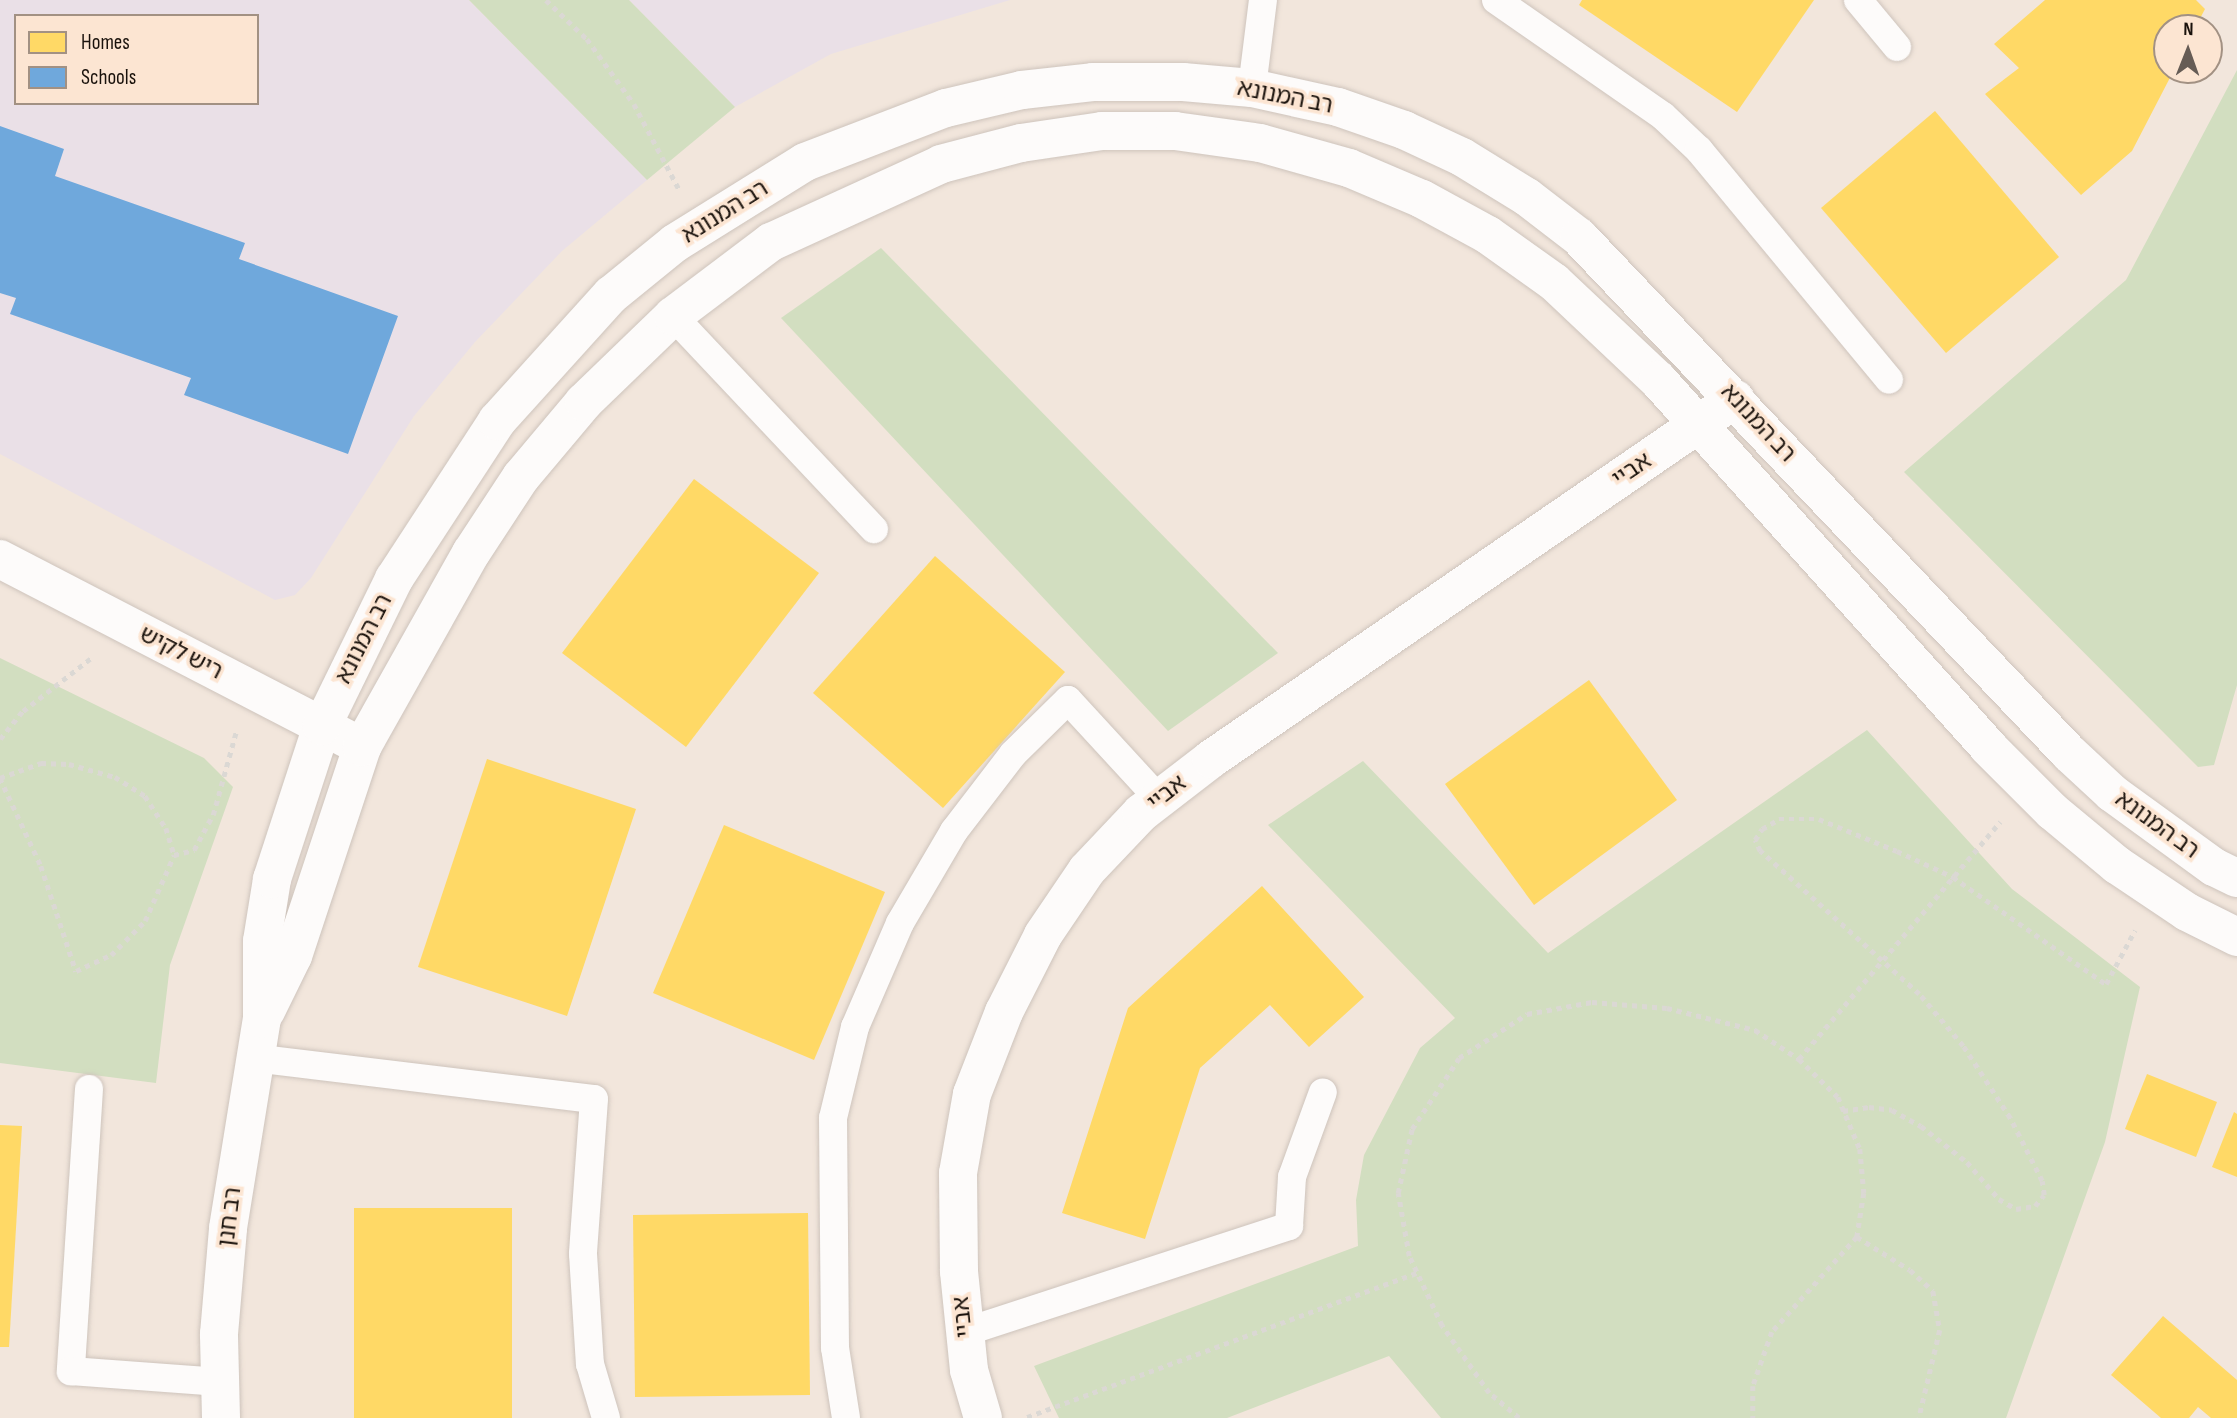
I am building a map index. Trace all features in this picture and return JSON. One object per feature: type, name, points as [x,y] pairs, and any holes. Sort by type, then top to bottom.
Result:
[{"type":"street","name":"רב המנונא","points":[[321,726],[394,579],[497,421],[611,295],[699,227],[805,162],[946,108],[1022,90],[1093,82],[1183,82],[1252,88],[1338,107],[1404,130],[1527,197],[1579,237],[2069,753],[2112,793],[2237,878]]},
{"type":"street","name":"רב המנונא","points":[[362,747],[420,639],[521,477],[584,402],[673,316],[771,242],[941,164],[1021,143],[1101,131],[1175,131],[1261,143],[1349,168],[1422,199],[1488,235],[1554,282],[1658,380],[2029,787],[2117,865],[2156,892],[2237,937]]},
{"type":"street","name":"אביי","points":[[983,1418],[969,1370],[965,1332],[958,1173],[972,1094],[1004,1012],[1043,934],[1087,870],[1160,799],[1211,759],[1735,399]]},
{"type":"street","name":"ריש לקיש","points":[[0,559],[362,747]]},
{"type":"street","name":"רב חנן","points":[[220,1400],[219,1334],[228,1228],[262,1019],[262,941],[272,879],[321,726]]},
{"type":"street","name":"רב חנן","points":[[262,1019],[293,956],[362,747]]},
{"type":"lane","points":[[1252,88],[1262,0]]},
{"type":"lane","points":[[1496,0],[1585,58],[1663,116],[1699,150],[1889,380]]},
{"type":"lane","points":[[1858,0],[1897,47]]},
{"type":"lane","points":[[673,316],[874,529]]},
{"type":"lane","points":[[846,1418],[835,1348],[833,1118],[855,1027],[900,923],[954,831],[1013,754],[1068,700],[1160,799]]},
{"type":"lane","points":[[254,1058],[594,1099],[583,1254],[590,1364],[606,1418]]},
{"type":"lane","points":[[89,1089],[71,1371],[220,1400]]},
{"type":"lane","points":[[965,1332],[1289,1226],[1292,1177],[1323,1091]]},
{"type":"path","points":[[545,0],[586,39],[634,104],[699,227]]},
{"type":"path","points":[[0,739],[23,710],[131,627]]},
{"type":"path","points":[[174,855],[194,850],[213,815],[250,689]]},
{"type":"path","points":[[41,763],[69,764],[115,777],[145,796],[166,828],[174,855],[145,920],[111,955],[76,971],[41,866],[0,778],[41,763]]},
{"type":"path","points":[[1800,1059],[2029,787]]},
{"type":"path","points":[[1843,1111],[1869,1107],[1892,1110],[1921,1126],[1967,1162],[1999,1199],[2016,1209],[2035,1206],[2044,1195],[2042,1181],[2010,1118],[1963,1046],[1883,961],[1760,851],[1755,840],[1762,829],[1779,818],[1819,819],[1953,877],[2106,984],[2156,892]]},
{"type":"path","points":[[1519,1418],[1489,1393],[1442,1326],[1417,1273],[1398,1194],[1412,1129],[1459,1058],[1527,1014],[1591,1002],[1667,1008],[1755,1030],[1800,1059],[1838,1097],[1860,1149],[1864,1193],[1857,1237],[1772,1332],[1753,1386],[1753,1418]]},
{"type":"path","points":[[1857,1237],[1910,1270],[1933,1291],[1940,1330],[1919,1418]]},
{"type":"path","points":[[1026,1418],[1417,1273]]},
{"type":"shaded area","points":[[0,0],[469,0],[647,180],[562,251],[475,342],[414,416],[311,578],[295,595],[275,600],[0,454]]},
{"type":"shaded area","points":[[629,0],[1010,0],[831,54],[735,107]]},
{"type":"green space","points":[[469,0],[629,0],[735,107],[647,180]]},
{"type":"green space","points":[[2237,70],[2237,685],[2214,765],[2198,767],[1904,472],[2126,280]]},
{"type":"green space","points":[[881,248],[1278,653],[1168,731],[781,318]]},
{"type":"green space","points":[[0,658],[204,758],[233,787],[170,965],[156,1083],[0,1063]]},
{"type":"green space","points":[[1867,730],[2012,889],[2140,987],[2105,1142],[2006,1418],[1441,1418],[1389,1356],[1227,1418],[1059,1418],[1034,1366],[1358,1246],[1356,1200],[1364,1155],[1420,1048],[1455,1018],[1268,825],[1363,761],[1548,953]]},
{"type":"building: Homes","points":[[1582,0],[1814,0],[1737,112],[1579,5]]},
{"type":"building: Homes","points":[[2045,0],[2196,0],[2205,9],[2202,14],[2153,14],[2153,84],[2167,84],[2132,151],[2081,195],[1985,94],[2019,68],[1994,44]]},
{"type":"building: Homes","points":[[1935,111],[2059,257],[1946,353],[1821,208]]},
{"type":"building: Homes","points":[[694,479],[819,573],[686,747],[562,653]]},
{"type":"building: Homes","points":[[935,556],[1065,672],[943,808],[813,693]]},
{"type":"building: Homes","points":[[1589,680],[1677,800],[1534,905],[1445,784]]},
{"type":"building: Homes","points":[[487,759],[636,809],[567,1016],[418,967]]},
{"type":"building: Homes","points":[[724,825],[885,892],[814,1060],[653,993]]},
{"type":"building: Homes","points":[[1262,886],[1364,997],[1309,1047],[1270,1005],[1200,1068],[1145,1239],[1062,1213],[1128,1008]]},
{"type":"building: Homes","points":[[2147,1074],[2217,1102],[2196,1157],[2125,1129]]},
{"type":"building: Homes","points":[[2234,1112],[2237,1114],[2237,1177],[2212,1167]]},
{"type":"building: Homes","points":[[0,1125],[22,1126],[9,1347],[0,1347]]},
{"type":"building: Homes","points":[[354,1208],[512,1208],[512,1418],[354,1418]]},
{"type":"building: Homes","points":[[808,1213],[810,1395],[635,1397],[633,1215]]},
{"type":"building: Homes","points":[[2163,1316],[2237,1380],[2237,1418],[2211,1418],[2198,1407],[2189,1418],[2161,1418],[2111,1375]]},
{"type":"building: Schools","points":[[0,126],[64,149],[55,176],[245,243],[239,259],[398,316],[348,454],[184,395],[191,378],[10,314],[16,298],[0,293]]}]
